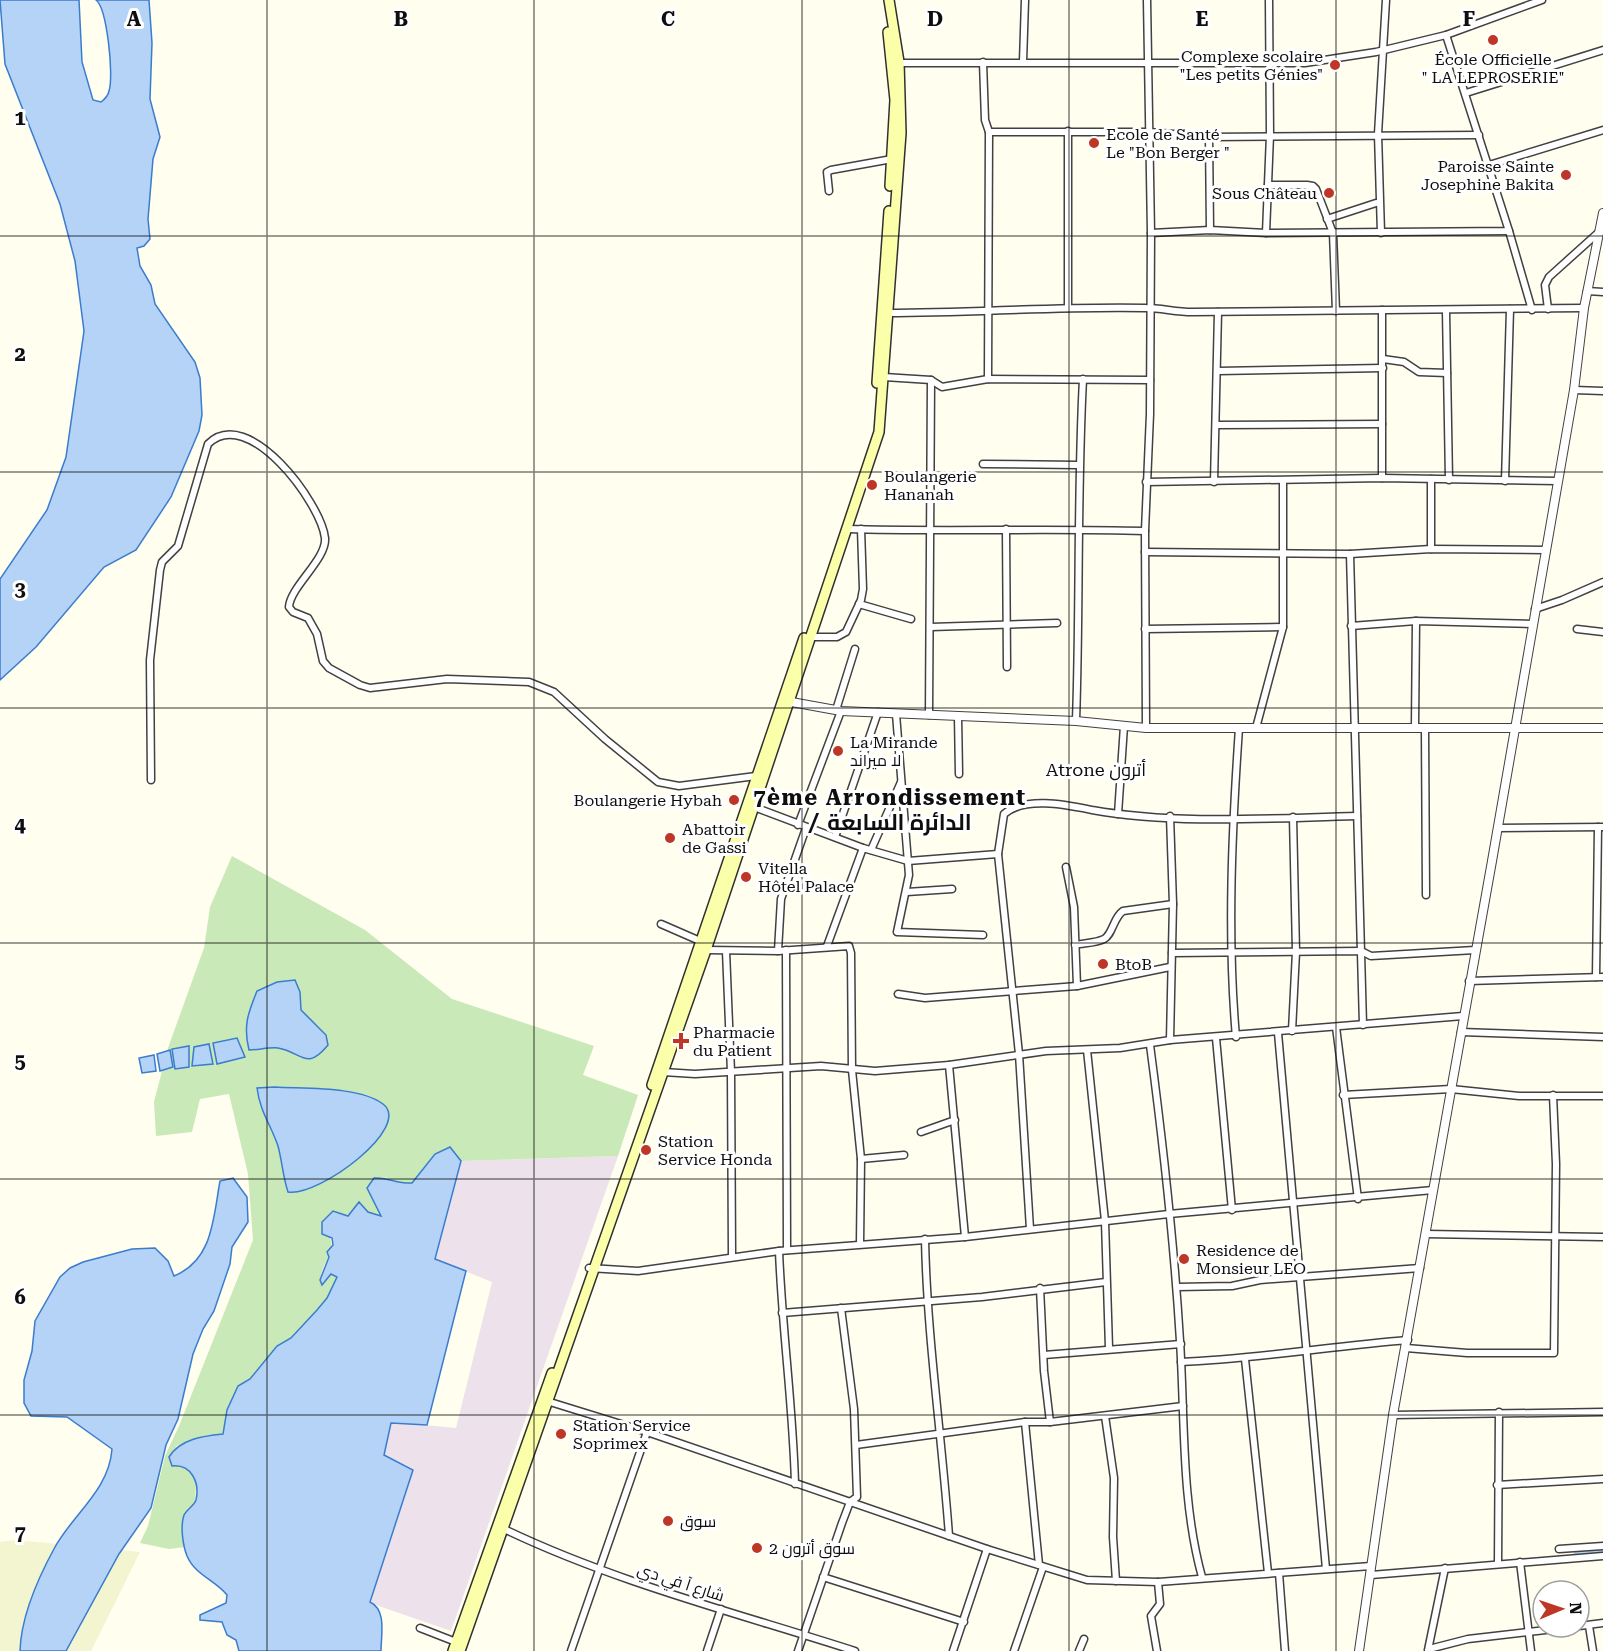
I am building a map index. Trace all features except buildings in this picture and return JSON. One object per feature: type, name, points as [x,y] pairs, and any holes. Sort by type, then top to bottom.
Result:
[{"type":"main road","points":[[499,1527],[550,1402],[591,1269],[700,941],[756,776],[811,637],[879,432],[888,313],[896,63],[884,0]]},
{"type":"main road","points":[[456,1648],[706,950],[754,807],[873,431],[901,133],[889,0]]},
{"type":"street","points":[[1023,62],[1025,0]]},
{"type":"street","points":[[1146,728],[1145,531],[1150,380],[1151,233],[1147,0]]},
{"type":"street","points":[[1266,233],[1269,0]]},
{"type":"street","points":[[1381,233],[1378,134],[1386,0]]},
{"type":"street","points":[[896,63],[1305,63],[1383,50],[1446,35],[1542,0]]},
{"type":"street","points":[[1446,35],[1489,165],[1532,310]]},
{"type":"street","points":[[1466,93],[1603,51]]},
{"type":"street","points":[[983,62],[985,120],[989,132],[988,379]]},
{"type":"street","points":[[1489,165],[1603,130]]},
{"type":"street","points":[[1068,131],[1068,308]]},
{"type":"street","points":[[989,132],[1149,132],[1209,137],[1479,135]]},
{"type":"street","points":[[1266,233],[1269,135]]},
{"type":"street","points":[[1209,137],[1210,230]]},
{"type":"street","points":[[829,191],[827,172],[892,159]]},
{"type":"street","points":[[1268,185],[1313,186],[1333,233],[1336,311]]},
{"type":"street","points":[[1327,219],[1376,203]]},
{"type":"street","points":[[1359,1651],[1393,1415],[1498,828],[1574,390],[1584,308],[1603,213]]},
{"type":"street","points":[[1151,233],[1210,230],[1266,233],[1509,231]]},
{"type":"street","points":[[1548,309],[1545,285],[1548,278],[1599,232]]},
{"type":"street","points":[[1587,291],[1603,292]]},
{"type":"street","points":[[888,313],[989,313],[1068,308],[1150,308],[1183,312],[1584,308]]},
{"type":"street","points":[[1505,481],[1510,309]]},
{"type":"street","points":[[1382,310],[1382,478]]},
{"type":"street","points":[[1446,311],[1449,480]]},
{"type":"street","points":[[1214,482],[1218,312]]},
{"type":"street","points":[[1383,359],[1404,362],[1419,372],[1447,373]]},
{"type":"street","points":[[1218,371],[1383,368]]},
{"type":"street","points":[[884,377],[931,380],[942,387],[988,379],[1150,380]]},
{"type":"street","points":[[1076,721],[1080,624],[1078,465],[1083,379]]},
{"type":"street","points":[[929,715],[931,380]]},
{"type":"street","points":[[1574,390],[1603,391]]},
{"type":"street","points":[[1216,425],[1382,424]]},
{"type":"street","points":[[151,780],[150,660],[160,570],[162,562],[178,546],[208,444],[219,435],[235,435],[257,443],[283,467],[298,485],[324,535],[323,548],[307,576],[289,598],[289,607],[293,612],[308,618],[317,634],[323,661],[329,668],[370,688],[447,679],[529,682],[554,692],[605,739],[658,782],[679,786],[756,776]]},
{"type":"street","points":[[983,464],[1078,465]]},
{"type":"street","points":[[1146,482],[1382,478],[1558,481]]},
{"type":"street","points":[[1431,479],[1431,549]]},
{"type":"street","points":[[1256,728],[1283,627],[1283,481]]},
{"type":"street","points":[[848,528],[930,531],[1006,529],[1145,531]]},
{"type":"street","points":[[811,637],[837,637],[846,632],[859,604],[863,580],[861,529]]},
{"type":"street","points":[[1006,529],[1007,667]]},
{"type":"street","points":[[1145,552],[1350,554],[1431,549],[1545,550]]},
{"type":"street","points":[[1350,554],[1353,728],[1363,1025]]},
{"type":"street","points":[[1535,609],[1603,582]]},
{"type":"street","points":[[859,604],[911,619]]},
{"type":"street","points":[[1351,626],[1416,621],[1533,624]]},
{"type":"street","points":[[1415,726],[1416,621]]},
{"type":"street","points":[[931,627],[1058,623]]},
{"type":"street","points":[[1145,629],[1283,627]]},
{"type":"street","points":[[1577,629],[1603,632]]},
{"type":"street","points":[[798,825],[838,710],[855,649]]},
{"type":"street","points":[[786,701],[838,710],[1076,721],[1146,728],[1415,726],[1425,728],[1603,728]]},
{"type":"street","points":[[835,837],[878,712]]},
{"type":"street","points":[[896,714],[908,861],[907,892],[897,932],[983,935]]},
{"type":"street","points":[[958,716],[958,774]]},
{"type":"street","points":[[1118,814],[1124,726]]},
{"type":"street","points":[[1236,1037],[1232,991],[1233,818],[1239,728]]},
{"type":"street","points":[[1425,728],[1426,895]]},
{"type":"street","points":[[871,850],[901,781]]},
{"type":"street","points":[[1030,1229],[1019,1054],[998,854],[1004,814],[1013,807],[1068,806],[1118,814],[1170,816],[1233,818],[1357,816]]},
{"type":"street","points":[[754,807],[863,848],[908,861],[998,854]]},
{"type":"street","points":[[1170,816],[1173,904],[1170,1040]]},
{"type":"street","points":[[1292,1031],[1296,952],[1293,817]]},
{"type":"street","points":[[1469,981],[1600,977],[1600,827],[1498,828]]},
{"type":"street","points":[[778,951],[779,910],[806,828]]},
{"type":"street","points":[[827,946],[863,848]]},
{"type":"street","points":[[1066,867],[1074,907],[1077,986]]},
{"type":"street","points":[[907,892],[952,889]]},
{"type":"street","points":[[1075,945],[1104,939],[1109,934],[1117,915],[1123,911],[1173,904]]},
{"type":"street","points":[[661,924],[700,941]]},
{"type":"street","points":[[706,950],[778,951],[849,946],[851,953],[852,1070],[861,1159],[860,1244]]},
{"type":"street","points":[[786,950],[787,1250]]},
{"type":"street","points":[[1172,953],[1361,951],[1371,956],[1475,950]]},
{"type":"street","points":[[726,951],[731,1072],[732,1256]]},
{"type":"street","points":[[898,994],[925,998],[1077,986],[1170,967]]},
{"type":"street","points":[[663,1072],[731,1072],[821,1066],[875,1071],[949,1065],[1019,1054],[1150,1045],[1170,1040],[1236,1037],[1463,1016]]},
{"type":"street","points":[[1336,1027],[1358,1199]]},
{"type":"street","points":[[1461,1032],[1603,1036]]},
{"type":"street","points":[[1278,1033],[1326,1569]]},
{"type":"street","points":[[1216,1038],[1232,1210]]},
{"type":"street","points":[[1150,1045],[1166,1168],[1177,1287],[1186,1470],[1202,1577]]},
{"type":"street","points":[[1087,1050],[1105,1221],[1109,1348]]},
{"type":"street","points":[[949,1065],[965,1237]]},
{"type":"street","points":[[1343,1095],[1451,1089],[1519,1096],[1603,1096]]},
{"type":"street","points":[[1182,1362],[1245,1359],[1305,1349],[1407,1344],[1467,1353],[1554,1353],[1556,1176],[1553,1095]]},
{"type":"street","points":[[921,1132],[955,1120]]},
{"type":"street","points":[[861,1159],[904,1155]]},
{"type":"street","points":[[591,1269],[638,1271],[787,1250],[965,1237],[1169,1214],[1358,1199],[1433,1190]]},
{"type":"street","points":[[1426,1234],[1603,1237]]},
{"type":"street","points":[[925,1239],[926,1301],[942,1432],[949,1536]]},
{"type":"street","points":[[779,1251],[782,1313],[794,1435],[795,1484]]},
{"type":"street","points":[[1177,1287],[1232,1286],[1260,1280],[1420,1268]]},
{"type":"street","points":[[782,1313],[982,1298],[1040,1288],[1106,1282]]},
{"type":"street","points":[[1040,1288],[1050,1422]]},
{"type":"street","points":[[798,1651],[850,1502],[857,1497],[856,1444],[841,1308]]},
{"type":"street","points":[[1044,1355],[1181,1344]]},
{"type":"street","points":[[1245,1359],[1268,1573]]},
{"type":"street","points":[[550,1402],[647,1432],[987,1549],[1087,1580],[1158,1582],[1371,1566]]},
{"type":"street","points":[[856,1444],[1025,1422],[1050,1422],[1184,1406]]},
{"type":"street","points":[[1498,1564],[1499,1412]]},
{"type":"street","points":[[1393,1415],[1603,1412]]},
{"type":"street","points":[[1106,1416],[1114,1478],[1113,1537],[1116,1581]]},
{"type":"street","points":[[1014,1651],[1041,1566],[1025,1422]]},
{"type":"street","points":[[571,1651],[647,1432]]},
{"type":"street","points":[[1497,1485],[1603,1479]]},
{"type":"street","name":"شارع آ في دي","points":[[499,1527],[532,1544],[600,1569],[855,1651]]},
{"type":"street","points":[[1559,1549],[1603,1546]]},
{"type":"street","points":[[953,1651],[987,1549]]},
{"type":"street","points":[[1371,1575],[1603,1556]]},
{"type":"street","points":[[1520,1562],[1531,1651]]},
{"type":"street","points":[[1445,1568],[1428,1650],[1468,1640],[1531,1631]]},
{"type":"street","points":[[1279,1573],[1285,1651]]},
{"type":"street","points":[[823,1577],[964,1622]]},
{"type":"street","points":[[1157,1651],[1150,1616],[1160,1604],[1158,1582]]},
{"type":"street","points":[[707,1651],[721,1609]]},
{"type":"street","points":[[420,1628],[456,1648]]},
{"type":"street","points":[[1079,1651],[1084,1639]]},
{"type":"shaded area","points":[[618,1156],[451,1631],[370,1603],[413,1471],[384,1456],[391,1422],[456,1428],[492,1282],[435,1259],[461,1161]]},
{"type":"green space","points":[[232,856],[365,930],[452,999],[594,1046],[583,1075],[638,1095],[618,1156],[461,1161],[449,1147],[435,1154],[412,1183],[399,1184],[385,1177],[382,1216],[353,1211],[347,1216],[333,1211],[322,1222],[331,1240],[331,1246],[320,1280],[322,1285],[331,1274],[337,1277],[327,1298],[291,1338],[277,1346],[250,1379],[238,1386],[227,1410],[223,1434],[176,1446],[182,1465],[191,1472],[196,1484],[195,1502],[184,1515],[185,1547],[169,1549],[140,1543],[148,1526],[165,1456],[253,1240],[248,1174],[229,1094],[200,1099],[192,1132],[156,1136],[154,1102],[168,1048],[204,948],[210,907]]},
{"type":"green space","points":[[16,1540],[140,1552],[91,1651],[0,1651],[0,1542]]},
{"type":"water","points":[[0,0],[79,0],[82,62],[93,100],[101,102],[109,91],[111,72],[106,28],[96,0],[149,0],[152,43],[150,99],[160,137],[153,159],[148,219],[150,239],[144,246],[137,248],[140,266],[151,285],[155,304],[195,362],[200,378],[202,415],[199,431],[171,497],[136,550],[104,567],[36,647],[0,680],[0,579],[47,510],[66,457],[84,331],[75,261],[60,204],[5,64]]},
{"type":"water","points":[[295,980],[300,992],[301,1010],[326,1035],[328,1045],[321,1053],[309,1059],[278,1048],[249,1050],[246,1034],[247,1020],[257,991],[277,982]]},
{"type":"water","points":[[237,1038],[245,1057],[217,1064],[213,1043]]},
{"type":"water","points":[[209,1044],[213,1064],[192,1066],[194,1047]]},
{"type":"water","points":[[189,1046],[189,1067],[175,1069],[172,1049]]},
{"type":"water","points":[[170,1050],[173,1067],[160,1071],[157,1054]]},
{"type":"water","points":[[154,1055],[156,1071],[142,1073],[139,1058]]},
{"type":"water","points":[[257,1088],[346,1091],[373,1098],[383,1104],[389,1115],[385,1128],[374,1143],[340,1172],[302,1191],[288,1192],[278,1146],[258,1097]]},
{"type":"water","points":[[450,1147],[461,1161],[435,1259],[466,1271],[427,1425],[391,1423],[384,1455],[413,1470],[370,1602],[379,1611],[381,1617],[381,1651],[239,1651],[236,1640],[227,1635],[222,1622],[200,1620],[200,1615],[226,1603],[227,1595],[200,1573],[187,1556],[182,1525],[185,1513],[196,1500],[197,1487],[189,1471],[179,1466],[172,1466],[169,1457],[186,1442],[200,1437],[223,1434],[227,1410],[238,1386],[250,1379],[277,1346],[291,1338],[327,1298],[337,1277],[331,1274],[322,1285],[320,1280],[329,1257],[327,1252],[333,1245],[332,1238],[322,1234],[322,1222],[333,1211],[348,1216],[359,1202],[368,1212],[381,1216],[367,1188],[374,1178],[412,1183],[435,1154]]},
{"type":"water","points":[[233,1178],[247,1197],[248,1222],[232,1247],[230,1264],[214,1311],[203,1329],[193,1354],[178,1419],[166,1445],[151,1508],[119,1554],[66,1651],[20,1651],[27,1611],[42,1571],[63,1535],[98,1489],[109,1464],[112,1449],[67,1417],[31,1416],[24,1403],[24,1380],[32,1351],[35,1321],[60,1277],[70,1268],[83,1262],[132,1249],[155,1248],[168,1261],[174,1276],[187,1269],[197,1260],[209,1237],[220,1181]]},
{"type":"waterway","points":[[1576,1554],[1603,1552]]},
{"type":"place","name":"École Officielle \" LA LEPROSERIE\"","points":[[1493,40]]},
{"type":"place","name":"Complexe scolaire \"Les petits Génies\"","points":[[1335,65]]},
{"type":"place","name":"Ecole de Santé Le \"Bon Berger \"","points":[[1094,143]]},
{"type":"place","name":"Paroisse Sainte Josephine Bakita","points":[[1566,175]]},
{"type":"place","name":"Sous Château","points":[[1329,193]]},
{"type":"place","name":"Boulangerie Hananah","points":[[872,485]]},
{"type":"place","name":"La Mirande لا ميراند","points":[[838,751]]},
{"type":"place","name":"Boulangerie Hybah","points":[[734,800]]},
{"type":"place","name":"Abattoir de Gassi","points":[[670,838]]},
{"type":"place","name":"Vitella Hôtel Palace","points":[[746,877]]},
{"type":"place","name":"BtoB","points":[[1103,964]]},
{"type":"place","name":"Pharmacie du Patient","points":[[681,1041]]},
{"type":"place","name":"Station Service Honda","points":[[646,1150]]},
{"type":"place","name":"Residence de Monsieur LEO","points":[[1184,1259]]},
{"type":"place","name":"Station Service Soprimex","points":[[561,1434]]},
{"type":"place","name":"سوق","points":[[668,1521]]},
{"type":"place","name":"سوق أترون 2","points":[[757,1548]]},
{"type":"district","name":"Atrone أترون","points":[[1096,770]]},
{"type":"district","name":"7ème Arrondissement / الدائرة السابعة","points":[[890,810]]}]
